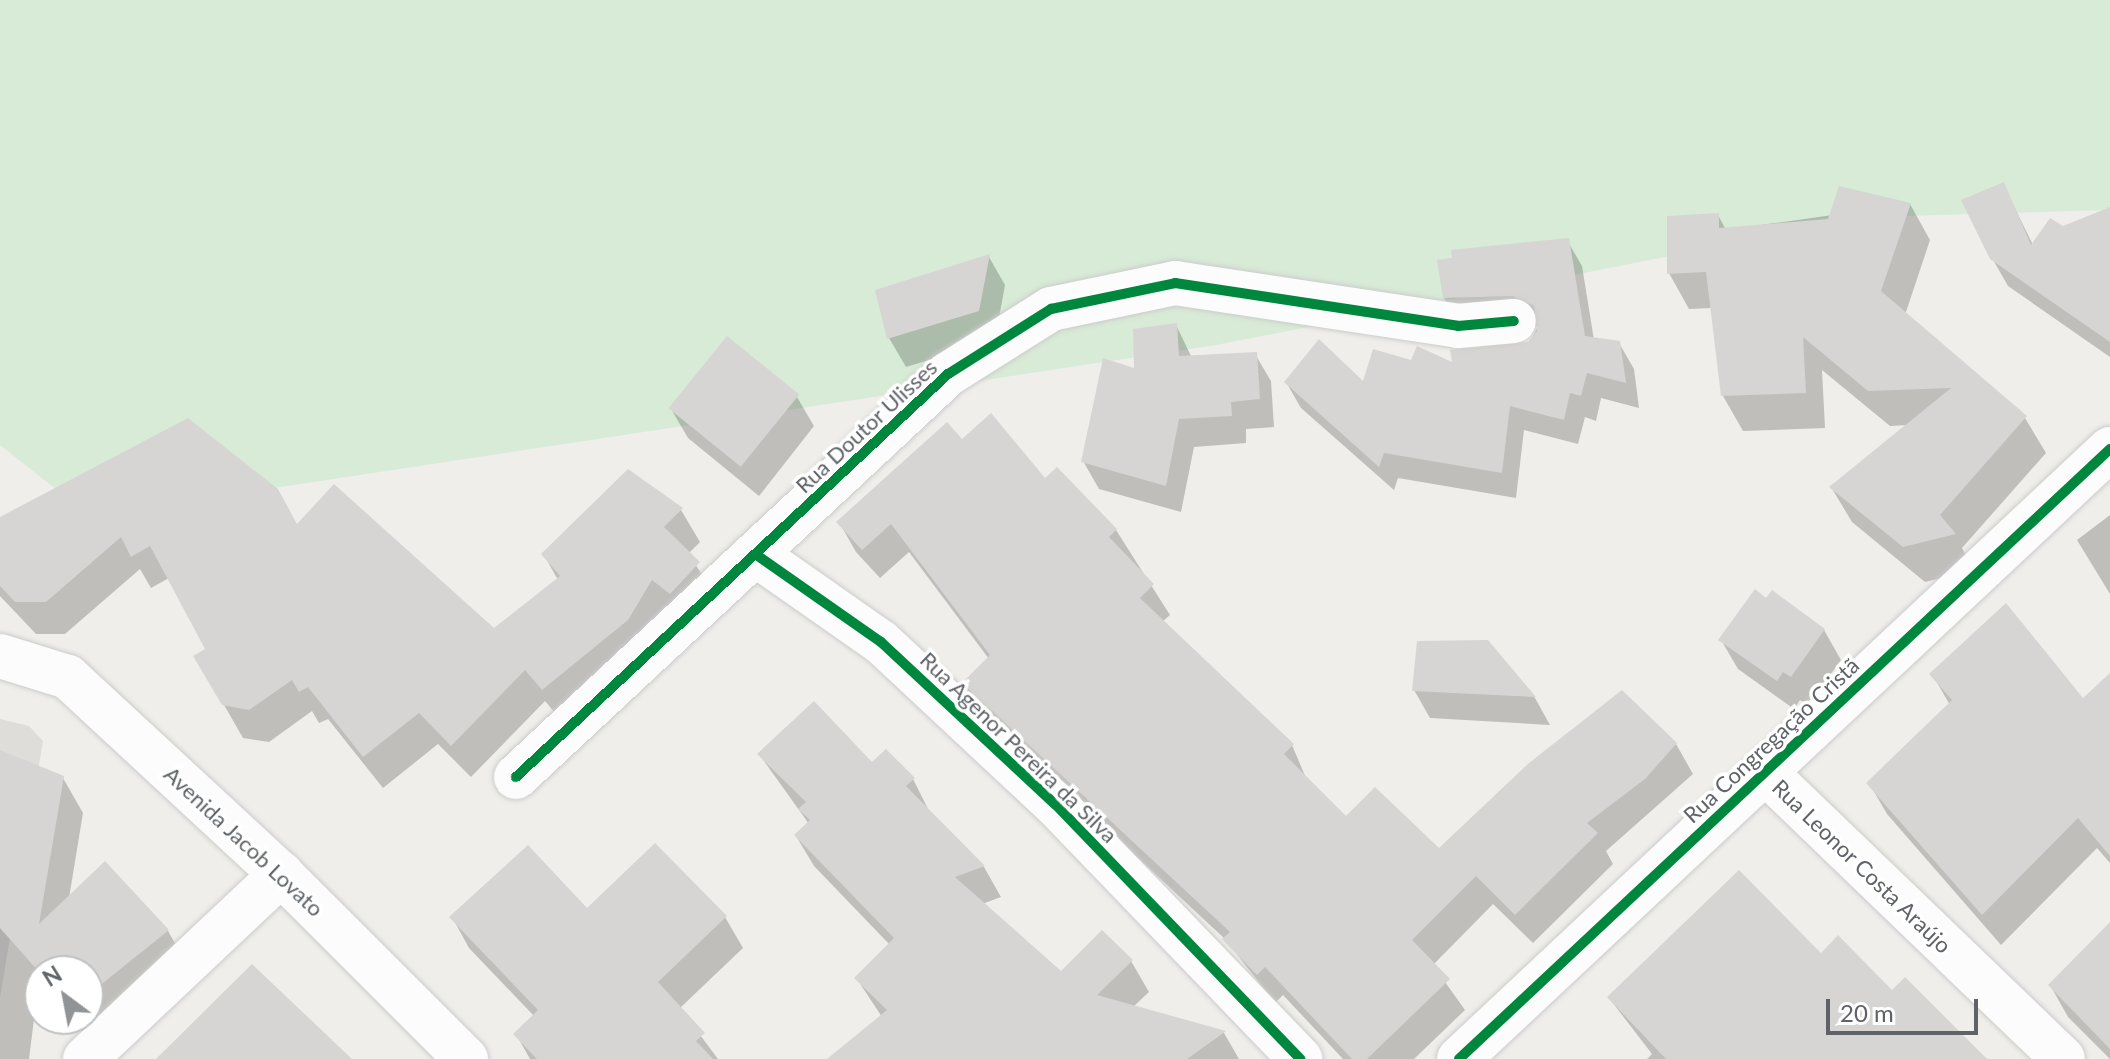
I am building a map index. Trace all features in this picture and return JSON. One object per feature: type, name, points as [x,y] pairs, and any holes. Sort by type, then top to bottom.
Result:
[{"type":"street","name":"Rua Doutor Ulisses","points":[[516,777],[758,556],[948,374],[1051,309],[1175,283],[1458,326],[1514,321]]},
{"type":"street","name":"Rua Congregação Cristã","points":[[1459,1059],[2110,449]]},
{"type":"street","name":"Rua Agenor Pereira da Silva","points":[[758,556],[881,642],[1055,804],[1300,1059]]},
{"type":"street","name":"Avenida Jacob Lovato","points":[[0,656],[68,677],[281,874],[466,1059]]},
{"type":"street","name":"Rua Leonor Costa Araújo","points":[[1766,773],[2063,1059]]},
{"type":"street","points":[[85,1059],[281,874]]},
{"type":"shaded area","points":[[0,719],[29,726],[43,741],[0,998]]},
{"type":"green space","points":[[0,0],[2110,0],[2110,210],[1869,217],[1216,345],[90,516],[0,445]]},
{"type":"building","points":[[2004,182],[2031,245],[2050,218],[2063,226],[2110,207],[2110,342],[1990,259],[1961,200]]},
{"type":"building","points":[[1839,186],[1911,203],[1881,291],[2027,416],[1940,515],[1956,534],[1903,547],[1829,487],[1951,388],[1868,391],[1803,337],[1806,393],[1721,396],[1706,272],[1667,274],[1667,216],[1719,213],[1719,228],[1828,219]]},
{"type":"building","points":[[1569,238],[1585,336],[1620,341],[1626,383],[1587,373],[1581,396],[1570,393],[1564,420],[1510,406],[1502,473],[1384,453],[1379,467],[1284,382],[1319,339],[1363,381],[1373,349],[1411,360],[1417,346],[1452,362],[1450,350],[1528,342],[1537,331],[1534,306],[1513,296],[1443,298],[1437,260],[1452,258],[1451,250]]},
{"type":"building","points":[[990,254],[979,311],[887,339],[875,290]]},
{"type":"building","points":[[1177,323],[1179,356],[1257,352],[1260,399],[1231,402],[1232,416],[1179,419],[1166,486],[1081,462],[1103,358],[1134,368],[1133,329]]},
{"type":"building","points":[[727,336],[799,395],[741,467],[668,408]]},
{"type":"building","points":[[991,413],[1045,478],[1057,467],[1117,529],[1109,537],[1154,584],[1140,598],[1294,744],[1284,754],[1346,816],[1375,787],[1439,848],[1529,763],[1622,690],[1677,743],[1645,779],[1587,823],[1598,833],[1515,915],[1476,876],[1412,940],[1450,979],[1367,1059],[1352,1059],[1265,967],[1257,975],[1222,939],[1230,932],[962,683],[990,655],[891,524],[862,550],[836,522],[947,422],[962,439]]},
{"type":"building","points":[[188,418],[278,489],[297,524],[334,484],[494,628],[560,576],[541,554],[628,469],[683,508],[664,527],[700,562],[670,594],[652,580],[628,620],[542,690],[525,670],[451,746],[419,713],[363,757],[308,687],[299,692],[292,680],[249,710],[222,705],[193,656],[205,649],[150,546],[131,557],[121,537],[46,602],[15,602],[0,586],[0,517]]},
{"type":"building","points":[[1755,589],[1766,598],[1772,590],[1825,629],[1791,677],[1783,672],[1777,681],[1718,640]]},
{"type":"building","points":[[2006,603],[2083,698],[2110,673],[2110,856],[2078,818],[1982,915],[1866,783],[1952,700],[1929,674]]},
{"type":"building","points":[[1488,640],[1536,697],[1412,691],[1417,641]]},
{"type":"building","points":[[814,701],[872,762],[886,749],[915,778],[906,786],[985,866],[955,877],[1061,971],[1102,930],[1133,960],[1097,995],[1226,1031],[1187,1059],[827,1059],[887,1010],[854,978],[894,938],[794,835],[810,820],[798,809],[806,802],[757,754]]},
{"type":"building","points":[[0,750],[64,776],[39,924],[105,861],[169,930],[104,982],[104,955],[24,955],[0,928]]},
{"type":"building","points":[[655,843],[727,916],[658,982],[705,1033],[696,1041],[713,1059],[537,1059],[513,1034],[538,1010],[449,917],[528,845],[587,908]]},
{"type":"building","points":[[1739,870],[1821,953],[1838,935],[1892,990],[1905,977],[1987,1059],[1666,1059],[1607,997]]},
{"type":"building","points":[[2110,922],[2110,1049],[2048,985]]},
{"type":"building","points":[[252,964],[352,1059],[156,1059]]},
{"type":"cycle path","points":[[516,777],[948,374],[1051,309],[1175,283],[1458,326],[1514,321]]},
{"type":"cycle path","points":[[1459,1059],[2110,449]]},
{"type":"cycle path","points":[[758,556],[881,642],[1055,804],[1300,1059]]}]
